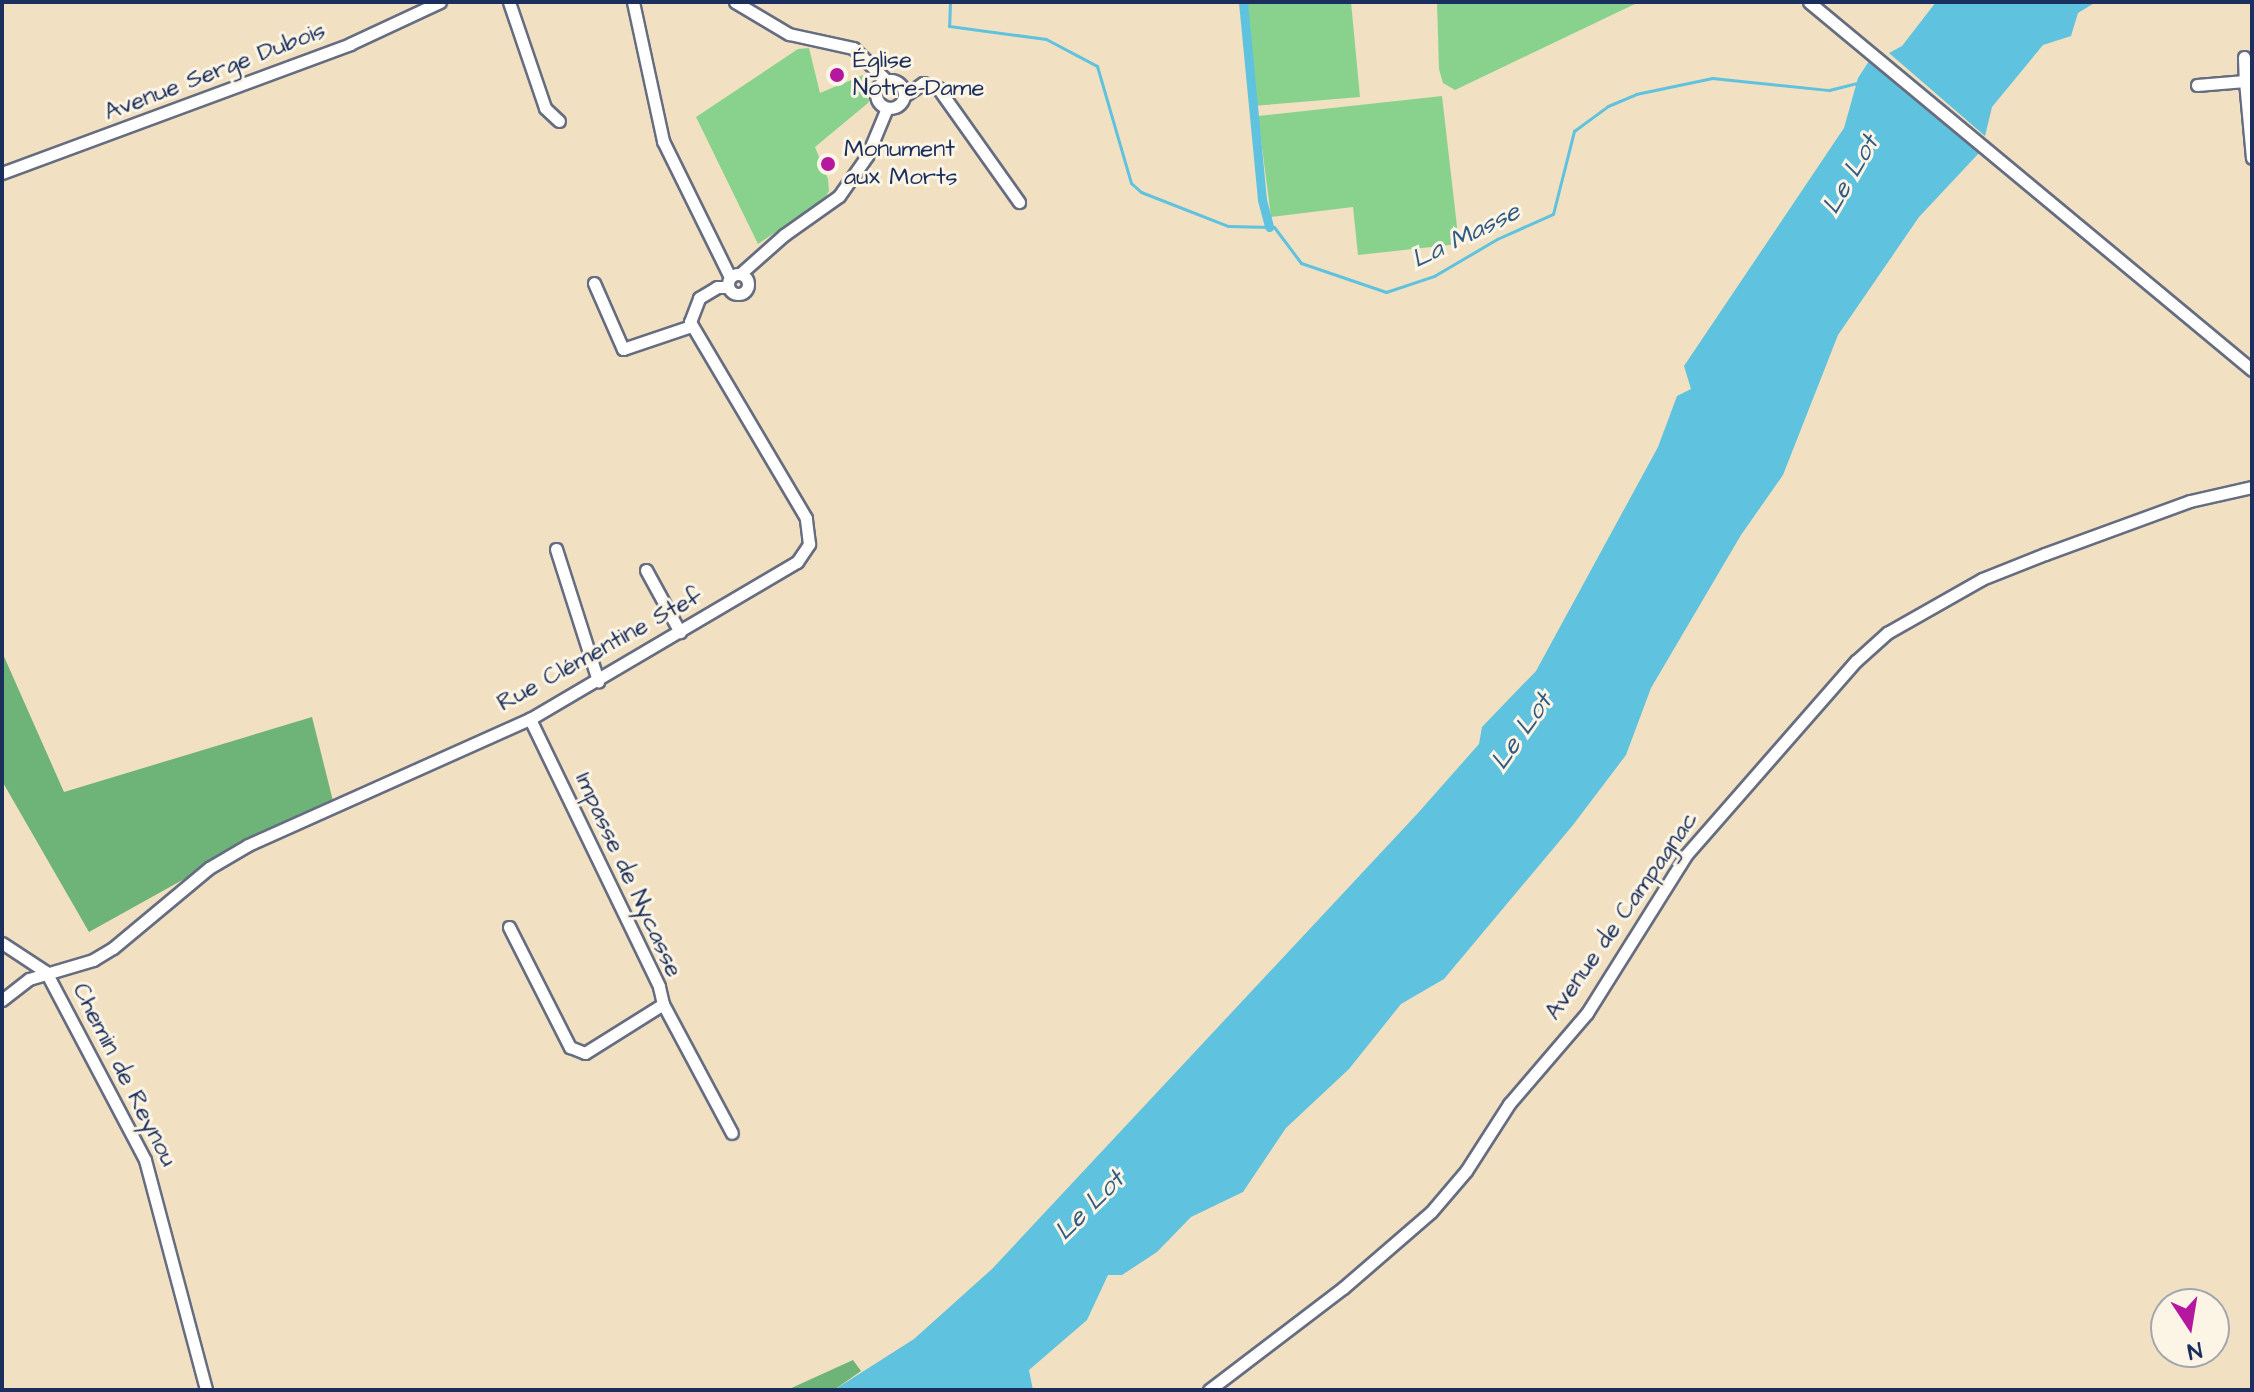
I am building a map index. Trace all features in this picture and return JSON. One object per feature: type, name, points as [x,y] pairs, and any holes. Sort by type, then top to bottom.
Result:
[{"type":"street","name":"Avenue Serge Dubois","points":[[2,173],[350,44],[440,2]]},
{"type":"street","points":[[509,2],[545,108],[559,121]]},
{"type":"street","points":[[633,2],[663,141],[733,280]]},
{"type":"street","points":[[735,2],[789,34],[853,48],[886,80],[898,82],[904,96]]},
{"type":"street","points":[[1809,2],[1857,38],[2252,370]]},
{"type":"street","points":[[2244,57],[2252,158]]},
{"type":"street","points":[[886,80],[876,97],[887,108]]},
{"type":"street","points":[[2197,85],[2245,81]]},
{"type":"street","points":[[594,283],[623,349],[691,326],[699,298],[733,280],[784,235],[839,196],[867,156],[887,108],[923,83],[938,88],[1019,202]]},
{"type":"street","name":"Rue Clémentine Stef","points":[[2,1000],[46,972],[93,960],[113,948],[209,868],[248,845],[530,719],[797,562],[806,552],[810,531],[691,326]]},
{"type":"street","name":"Avenue de Campagnac","points":[[1209,1390],[1343,1288],[1431,1212],[1466,1171],[1509,1104],[1587,1013],[1686,855],[1757,770],[1856,661],[1931,605],[1982,579],[2133,521],[2252,487]]},
{"type":"street","points":[[556,549],[598,681]]},
{"type":"street","points":[[646,570],[680,632]]},
{"type":"street","name":"Impasse de Nycasse","points":[[509,927],[570,1047],[585,1053],[663,1004],[659,986],[530,719]]},
{"type":"street","name":"Chemin de Reynou","points":[[2,943],[46,972],[158,1191],[181,1305],[206,1390]]},
{"type":"street","points":[[663,1004],[732,1133]]},
{"type":"green space","points":[[1244,2],[1351,2],[1360,97],[1253,106]]},
{"type":"green space","points":[[1437,2],[1639,2],[1455,90],[1443,83],[1439,69]]},
{"type":"green space","points":[[809,48],[820,93],[863,75],[873,92],[868,103],[815,147],[828,179],[829,191],[823,201],[758,244],[696,117],[798,49]]},
{"type":"green space","points":[[1442,96],[1459,244],[1358,255],[1353,207],[1271,217],[1258,116]]},
{"type":"green space","points":[[2,652],[64,792],[312,717],[335,809],[240,848],[89,932],[2,781]]},
{"type":"green space","points":[[853,1360],[861,1371],[834,1390],[787,1390]]},
{"type":"water","points":[[1936,2],[2096,2],[2078,13],[2071,36],[2043,45],[1992,107],[1985,136],[1889,53],[1902,46]]},
{"type":"water","name":"Le Lot","points":[[1871,58],[1979,153],[1919,217],[1838,335],[1783,475],[1741,535],[1651,688],[1626,755],[1573,825],[1444,979],[1401,1004],[1349,1069],[1286,1128],[1243,1192],[1191,1217],[1157,1252],[1122,1275],[1108,1275],[1087,1320],[1029,1370],[1033,1390],[834,1390],[914,1339],[992,1269],[1418,813],[1479,744],[1482,727],[1536,671],[1658,447],[1677,396],[1691,389],[1684,366],[1844,128],[1858,78]]},
{"type":"waterway","name":"La Masse","points":[[950,2],[949,26],[1046,39],[1097,66],[1131,183],[1141,192],[1228,226],[1274,227],[1301,263],[1386,292],[1434,276],[1497,239],[1553,214],[1574,131],[1608,106],[1636,94],[1712,78],[1829,90],[1862,82]]},
{"type":"waterway","points":[[1243,2],[1262,200],[1269,227]]},
{"type":"place","name":"Église Notre-Dame","points":[[837,75]]},
{"type":"place","name":"Monument aux Morts","points":[[828,164]]}]
